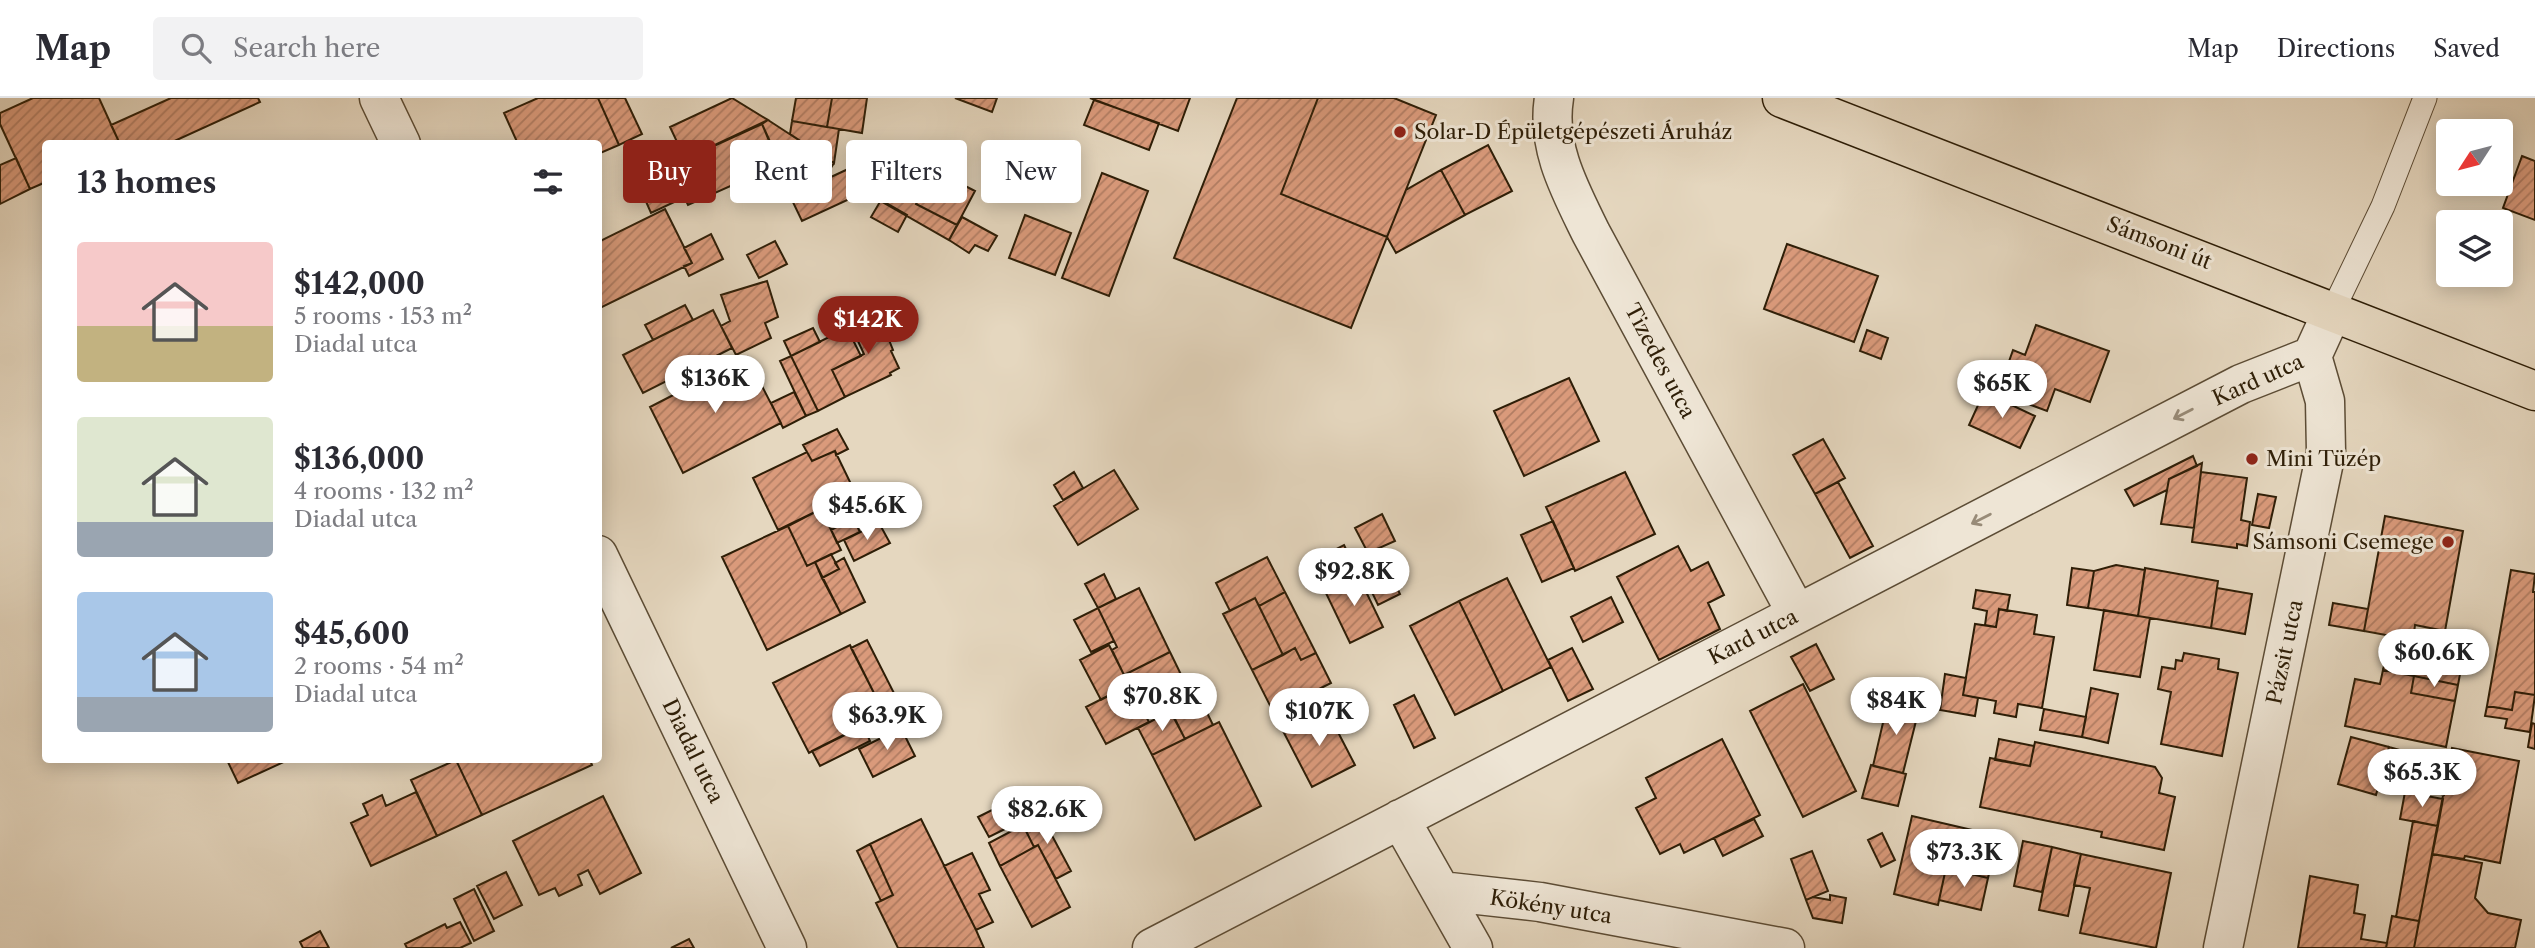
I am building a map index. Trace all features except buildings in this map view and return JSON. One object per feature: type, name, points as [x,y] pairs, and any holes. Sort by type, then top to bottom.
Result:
[{"type":"main road","name":"Sámsoni út","points":[[1782,98],[2333,310],[2535,391]]},
{"type":"street","points":[[379,98],[399,140]]},
{"type":"street","name":"Tizedes utca","points":[[1554,98],[1550,122],[1562,174],[1591,233],[1797,614]]},
{"type":"street","name":"Kard utca","points":[[1152,948],[2241,384],[2312,356],[2333,310]]},
{"type":"street","name":"Pázsit utca","points":[[2223,948],[2326,452],[2325,401],[2312,356]]},
{"type":"street","name":"Diadal utca","points":[[602,563],[787,948]]},
{"type":"street","points":[[1400,820],[1473,948]]},
{"type":"street","name":"Kökény utca","points":[[1441,891],[1541,902],[1784,948]]},
{"type":"lane","points":[[2333,310],[2383,205],[2425,98]]},
{"type":"place","name":"Solar-D Épületgépészeti Áruház","points":[[1400,132]]},
{"type":"place","name":"Mini Tüzép","points":[[2252,459]]},
{"type":"place","name":"Sámsoni Csemege","points":[[2448,542]]}]
